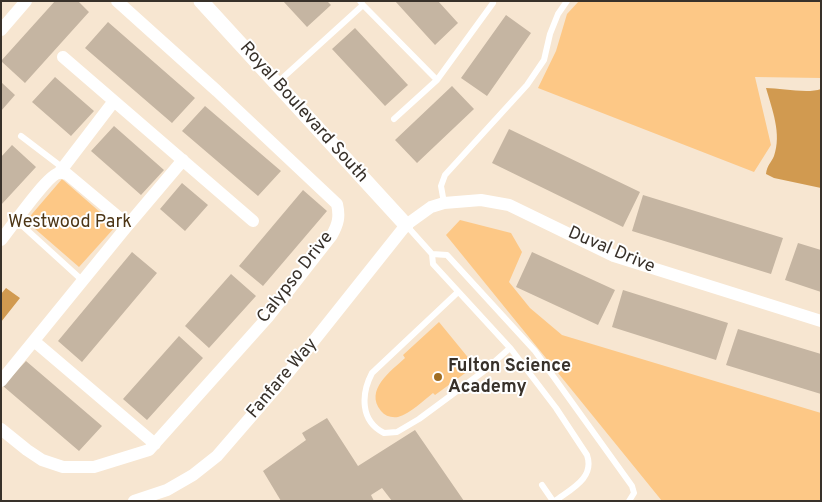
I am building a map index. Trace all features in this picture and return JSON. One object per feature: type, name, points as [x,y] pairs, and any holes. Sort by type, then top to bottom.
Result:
[{"type":"street","points":[[1,30],[26,1]]},
{"type":"street","name":"Calypso Drive","points":[[1,430],[42,460],[63,467],[94,466],[150,450],[268,317],[332,235],[340,215],[337,204],[117,1]]},
{"type":"street","name":"Royal Boulevard South","points":[[200,1],[406,225]]},
{"type":"street","points":[[64,57],[252,221]]},
{"type":"street","points":[[1,240],[38,192],[61,170],[114,101]]},
{"type":"street","points":[[1,381],[182,160]]},
{"type":"street","points":[[61,170],[128,225]]},
{"type":"street","name":"Duval Drive","points":[[406,225],[431,207],[444,203],[481,200],[509,205],[614,256],[821,321]]},
{"type":"street","name":"Fanfare Way","points":[[134,501],[167,490],[193,475],[218,456],[281,382],[406,225]]},
{"type":"street","points":[[34,341],[155,444]]},
{"type":"lane","points":[[444,203],[441,186],[445,175],[527,85],[544,60],[550,34],[558,14],[567,1]]},
{"type":"lane","points":[[276,83],[361,3],[437,80]]},
{"type":"lane","points":[[394,119],[437,80],[493,3]]},
{"type":"lane","points":[[21,136],[61,170]]},
{"type":"lane","points":[[16,220],[83,281]]},
{"type":"lane","points":[[406,225],[432,254],[447,256],[535,351],[632,486],[634,493],[629,501]]},
{"type":"lane","points":[[432,254],[432,264],[510,348],[562,416],[587,456],[590,463],[588,473],[581,483],[554,501],[542,485]]},
{"type":"lane","points":[[458,292],[372,373],[365,388],[364,398],[366,414],[374,425],[384,433],[397,432],[419,419],[484,371],[510,348]]},
{"type":"green space","points":[[579,1],[821,1],[821,78],[755,77],[771,145],[754,172],[538,88],[556,51],[567,14]]},
{"type":"green space","name":"Westwood Park","points":[[62,179],[116,226],[79,267],[26,221]]},
{"type":"green space","points":[[460,220],[511,233],[522,252],[509,282],[530,308],[562,335],[821,413],[821,501],[662,501],[446,235]]},
{"type":"green space","points":[[439,322],[475,366],[435,395],[433,393],[408,413],[398,417],[386,415],[381,411],[377,403],[377,388],[387,375],[405,358],[403,355]]},
{"type":"shaded area","points":[[766,88],[801,91],[821,89],[821,188],[774,178],[766,174],[776,148],[777,130]]},
{"type":"shaded area","points":[[6,288],[20,298],[1,322],[1,294]]},
{"type":"building","points":[[55,1],[78,1],[89,12],[25,83],[1,61]]},
{"type":"building","points":[[283,1],[327,1],[331,5],[307,27]]},
{"type":"building","points":[[395,1],[438,1],[458,23],[435,45]]},
{"type":"building","points":[[506,15],[531,33],[487,96],[461,78]]},
{"type":"building","points":[[108,22],[195,98],[172,123],[85,48]]},
{"type":"building","points":[[355,28],[408,85],[385,106],[332,49]]},
{"type":"building","points":[[55,77],[94,111],[71,136],[32,102]]},
{"type":"building","points":[[1,82],[15,95],[1,111]]},
{"type":"building","points":[[452,86],[474,109],[417,163],[395,140]]},
{"type":"building","points":[[205,106],[281,171],[258,196],[182,131]]},
{"type":"building","points":[[114,126],[164,170],[141,195],[91,151]]},
{"type":"building","points":[[509,129],[640,192],[623,227],[492,163]]},
{"type":"building","points":[[12,145],[36,167],[1,205],[1,157]]},
{"type":"building","points":[[182,183],[208,205],[185,231],[160,209]]},
{"type":"building","points":[[303,190],[327,211],[263,286],[239,266]]},
{"type":"building","points":[[643,195],[783,238],[771,274],[632,231]]},
{"type":"building","points":[[798,243],[821,250],[821,292],[785,280]]},
{"type":"building","points":[[132,252],[157,273],[82,362],[58,341]]},
{"type":"building","points":[[532,252],[615,290],[598,325],[516,287]]},
{"type":"building","points":[[231,274],[256,296],[209,348],[185,326]]},
{"type":"building","points":[[623,290],[728,323],[716,360],[612,327]]},
{"type":"building","points":[[738,329],[821,354],[821,394],[726,365]]},
{"type":"building","points":[[179,336],[203,358],[147,420],[123,399]]},
{"type":"building","points":[[26,361],[102,426],[79,451],[3,386]]},
{"type":"building","points":[[327,418],[358,466],[415,430],[464,501],[392,501],[382,488],[371,495],[374,501],[281,501],[263,471],[306,440],[302,433]]},
{"type":"place","name":"Fulton Science Academy","points":[[438,377]]}]
